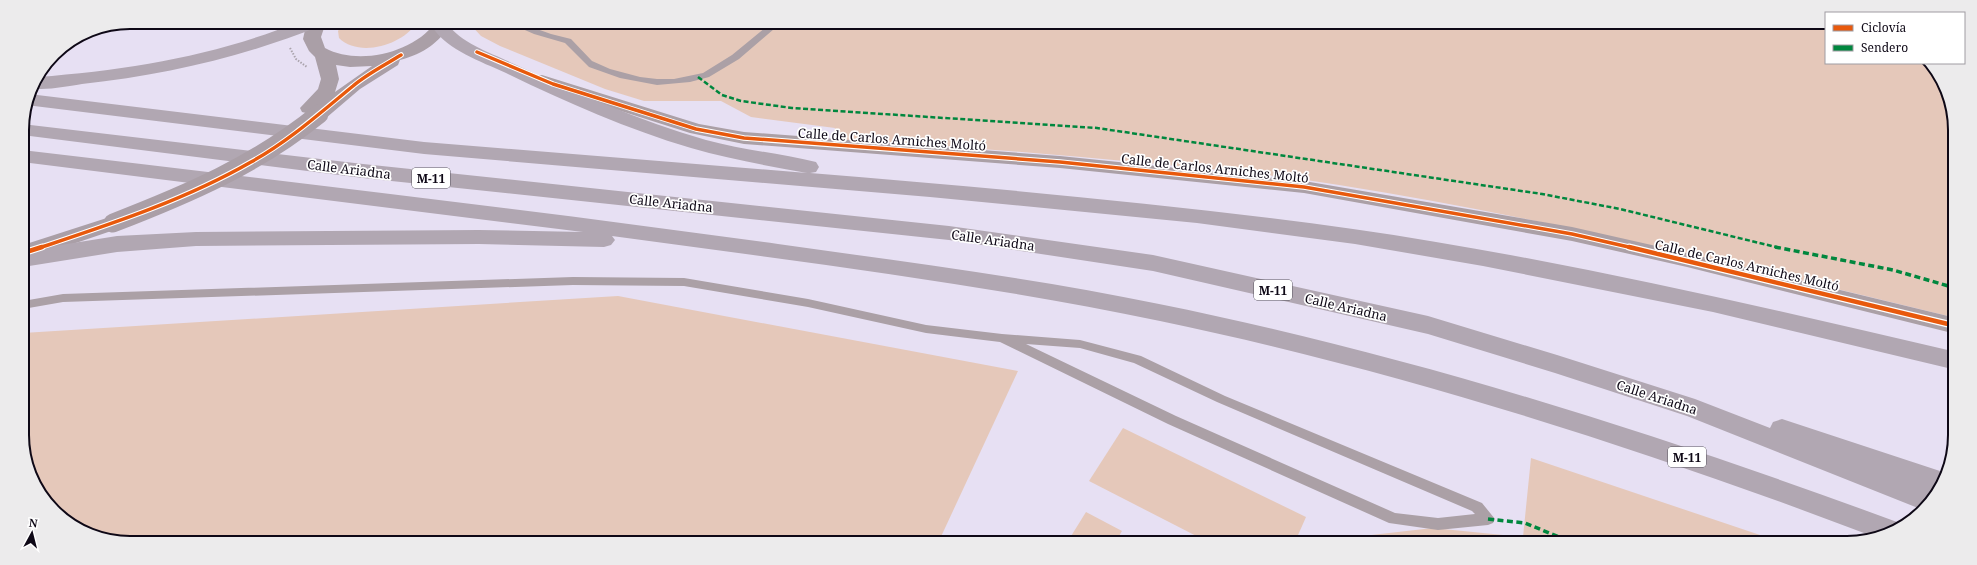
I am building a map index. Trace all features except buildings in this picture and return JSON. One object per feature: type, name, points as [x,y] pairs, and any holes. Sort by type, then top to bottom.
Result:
[{"type":"highway","points":[[42,81],[126,74],[171,66],[239,50],[280,37],[298,29]]},
{"type":"highway","points":[[443,29],[444,34],[451,39],[551,89],[617,116],[699,144],[764,159],[930,190]]},
{"type":"highway","points":[[33,101],[424,148],[930,190],[1197,216],[1362,238],[1483,258],[1713,304],[1948,359]]},
{"type":"highway","name":"Calle Ariadna","points":[[29,130],[363,171],[950,233],[1153,263],[1428,325],[1557,364],[1695,408],[1925,499]]},
{"type":"highway","name":"Calle Ariadna","points":[[29,157],[722,243],[1071,295],[1166,313],[1330,351],[1482,394],[1684,456],[1884,528]]},
{"type":"highway","points":[[29,258],[117,244],[204,239],[479,237],[722,243]]},
{"type":"highway","points":[[1695,408],[1789,430],[1936,481]]},
{"type":"street","points":[[314,29],[312,34],[312,44],[317,50],[334,59],[346,62],[366,62],[401,55]]},
{"type":"street","points":[[312,113],[401,55],[422,45],[438,29]]},
{"type":"street","name":"Calle de Carlos Arniches Moltó","points":[[477,52],[553,84],[702,130],[744,138],[1060,162],[1304,187],[1572,234],[1687,260],[1948,324]]},
{"type":"street","points":[[29,239],[112,218],[187,195],[252,162],[287,140],[312,113],[326,90],[331,77],[324,54]]},
{"type":"street","points":[[29,251],[112,218]]},
{"type":"lane","points":[[528,29],[544,35],[568,41],[591,64],[626,77],[644,81],[665,82],[690,79],[710,73],[722,67],[770,29]]},
{"type":"lane","points":[[29,304],[63,298],[565,281],[684,282],[808,303],[926,329],[1002,338],[1080,344],[1137,359],[1221,399],[1476,508],[1488,519],[1438,524],[1394,519],[1172,420],[1002,338]]},
{"type":"path","points":[[290,46],[290,50],[296,59],[313,71]]},
{"type":"shaded area","points":[[339,29],[412,29],[391,43],[369,48],[348,44],[339,38],[338,31]]},
{"type":"shaded area","points":[[475,29],[1825,29],[1825,64],[1923,64],[1938,86],[1946,111],[1948,130],[1948,316],[1723,262],[1570,228],[1416,198],[1339,185],[1242,172],[1107,159],[833,139],[835,128],[751,117],[721,101],[644,101],[605,89],[500,46],[481,36]]},
{"type":"shaded area","points":[[618,296],[1018,371],[941,536],[130,536],[104,533],[80,522],[59,506],[50,496],[39,479],[34,467],[29,441],[29,333]]},
{"type":"shaded area","points":[[1123,428],[1306,517],[1298,536],[1196,536],[1089,481]]},
{"type":"shaded area","points":[[1531,458],[1763,536],[1523,536]]},
{"type":"shaded area","points":[[1086,512],[1122,531],[1119,536],[1071,536]]},
{"type":"shaded area","points":[[1433,528],[1513,536],[1363,536]]},
{"type":"marked path","points":[[698,77],[722,95],[741,101],[792,108],[1097,128],[1542,194],[1620,209],[1766,245],[1893,270],[1948,286]]},
{"type":"marked path","points":[[1488,519],[1525,523],[1556,536]]},
{"type":"cycle path","points":[[477,52],[553,84],[696,129],[744,138],[1060,162],[1304,187],[1572,234],[1687,260],[1948,324]]},
{"type":"cycle path","points":[[29,251],[113,223],[187,195],[252,162],[306,126],[354,85],[401,55]]}]
